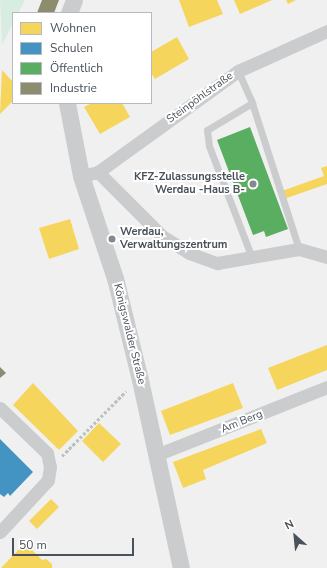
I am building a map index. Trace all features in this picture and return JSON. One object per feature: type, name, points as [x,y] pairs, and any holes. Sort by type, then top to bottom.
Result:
[{"type":"street","points":[[69,12],[74,0]]},
{"type":"street","name":"Steinpöhlstraße","points":[[81,176],[98,172],[238,71],[327,31]]},
{"type":"street","name":"Königswalder Straße","points":[[67,104],[81,176],[115,278],[181,568]]},
{"type":"street","points":[[98,172],[162,236],[189,253],[217,263],[299,249],[327,257]]},
{"type":"street","name":"Am Berg","points":[[156,455],[327,387]]},
{"type":"street","points":[[0,408],[47,453],[50,467],[48,480],[0,532]]},
{"type":"lane","points":[[238,71],[252,103],[299,249]]},
{"type":"lane","points":[[252,103],[207,130],[209,146],[252,258]]},
{"type":"path","points":[[50,467],[122,394]]},
{"type":"green space","points":[[0,0],[25,0],[19,12],[12,12],[12,25],[2,45]]},
{"type":"building: Wohnen","points":[[179,0],[217,0],[223,14],[189,27]]},
{"type":"building: Wohnen","points":[[234,0],[272,0],[240,14]]},
{"type":"building: Wohnen","points":[[286,0],[296,0],[288,4]]},
{"type":"building: Wohnen","points":[[177,37],[189,59],[155,79],[152,74],[152,51]]},
{"type":"building: Wohnen","points":[[2,70],[12,81],[12,102],[0,114]]},
{"type":"building: Wohnen","points":[[90,104],[123,104],[130,117],[100,134],[84,107]]},
{"type":"building: Wohnen","points":[[327,166],[327,184],[281,200],[279,192],[324,176],[321,168]]},
{"type":"building: Wohnen","points":[[70,219],[79,249],[49,259],[39,228]]},
{"type":"building: Wohnen","points":[[327,345],[327,370],[277,390],[268,368]]},
{"type":"building: Wohnen","points":[[33,383],[78,431],[59,450],[13,405]]},
{"type":"building: Wohnen","points":[[233,383],[243,408],[170,435],[161,411]]},
{"type":"building: Wohnen","points":[[99,423],[121,444],[103,462],[82,441]]},
{"type":"building: Wohnen","points":[[261,429],[267,443],[203,470],[206,479],[183,488],[173,462]]},
{"type":"building: Wohnen","points":[[51,499],[59,507],[37,529],[29,521]]},
{"type":"building: Wohnen","points":[[25,543],[42,560],[46,559],[52,564],[52,568],[1,568]]},
{"type":"building: Schulen","points":[[0,439],[33,472],[10,496],[8,493],[4,497],[0,494]]},
{"type":"building: Öffentlich","name":"KFZ-Zulassungsstelle Werdau -Haus B-","points":[[250,127],[288,229],[266,237],[264,231],[253,235],[217,140]]},
{"type":"building: Industrie","points":[[42,0],[59,0],[54,12],[37,12]]},
{"type":"building: Industrie","points":[[0,367],[6,373],[0,378]]},
{"type":"place","name":"KFZ-Zulassungsstelle Werdau -Haus B-","points":[[253,184]]},
{"type":"place","name":"Werdau, Verwaltungszentrum","points":[[112,239]]}]
